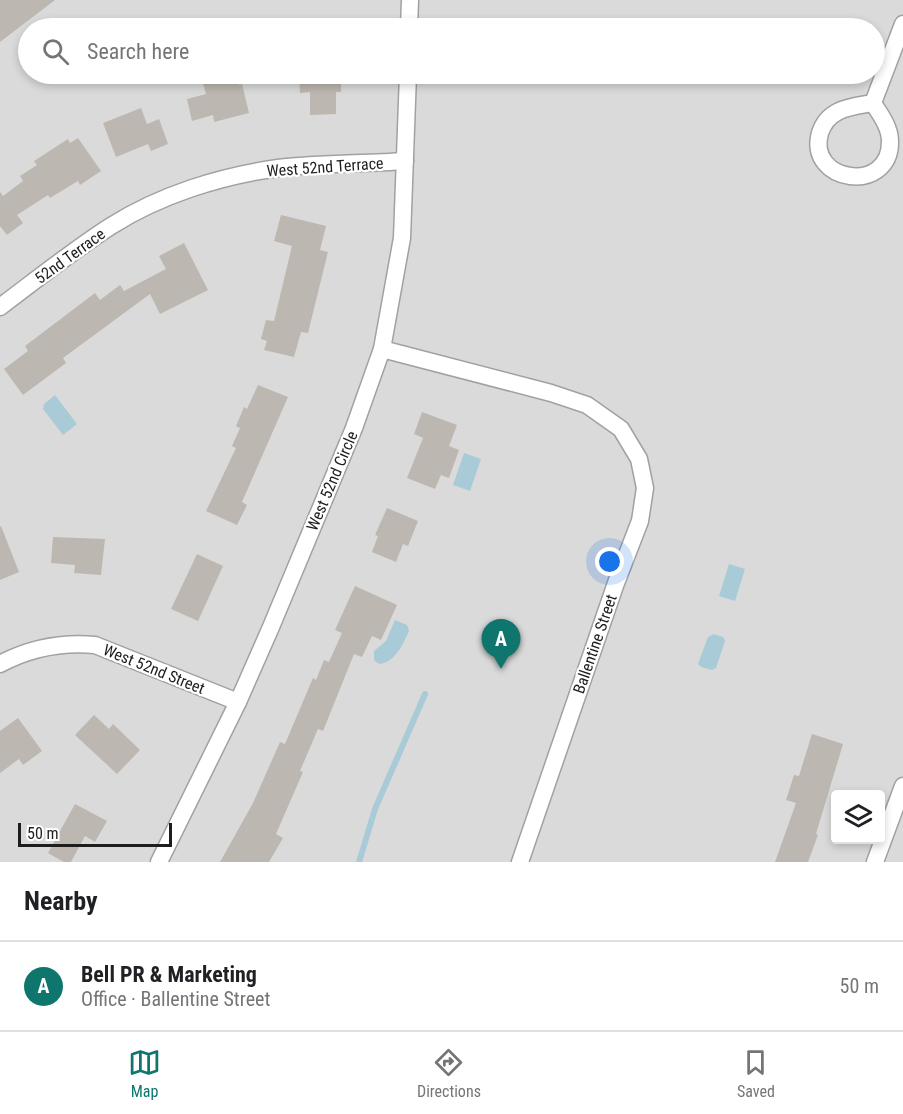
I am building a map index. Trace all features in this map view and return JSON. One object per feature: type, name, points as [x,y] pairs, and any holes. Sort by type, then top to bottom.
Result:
[{"type":"street","points":[[409,18],[410,0]]},
{"type":"street","points":[[885,71],[903,24]]},
{"type":"street","name":"West 52nd Circle","points":[[159,862],[238,702],[354,428],[382,349],[402,238],[408,84]]},
{"type":"street","points":[[873,103],[838,110],[822,127],[819,137],[824,160],[831,169],[841,175],[864,176],[875,171],[884,163],[890,140],[887,129],[873,103],[880,84]]},
{"type":"street","name":"West 52nd Terrace","points":[[143,209],[197,186],[243,174],[303,166],[405,161]]},
{"type":"street","name":"52nd Terrace","points":[[0,307],[112,225],[143,209]]},
{"type":"street","name":"Ballentine Street","points":[[382,349],[587,405],[621,429],[639,459],[645,488],[640,521],[616,583],[520,862]]},
{"type":"street","name":"West 52nd Street","points":[[0,664],[41,648],[72,643],[95,645],[238,702]]},
{"type":"street","points":[[875,862],[903,786]]},
{"type":"shaded area","points":[[0,0],[903,0],[903,862],[0,862]]},
{"type":"water","points":[[55,395],[77,424],[63,435],[43,409],[44,404]]},
{"type":"water","points":[[464,453],[481,459],[470,491],[453,485]]},
{"type":"water","points":[[729,564],[745,569],[735,601],[719,596]]},
{"type":"water","points":[[395,620],[407,625],[409,631],[394,657],[379,664],[374,660],[374,651],[386,641]]},
{"type":"water","points":[[714,634],[723,637],[725,641],[716,668],[712,670],[698,664],[708,637]]},
{"type":"building","points":[[0,0],[55,0],[31,18],[18,18],[18,28],[0,42]]},
{"type":"building","points":[[203,84],[242,84],[249,113],[214,122],[213,115],[192,121],[187,99],[206,94]]},
{"type":"building","points":[[300,84],[341,84],[341,92],[336,92],[336,114],[310,115],[310,92],[300,93]]},
{"type":"building","points":[[141,108],[147,124],[159,119],[168,144],[151,151],[148,144],[116,157],[103,123]]},
{"type":"building","points":[[78,138],[101,171],[80,185],[78,181],[50,198],[48,195],[17,215],[23,223],[7,235],[0,226],[0,192],[3,196],[23,181],[20,176],[37,165],[34,161],[68,139],[70,143]]},
{"type":"building","points":[[281,215],[326,226],[320,250],[328,252],[308,333],[301,332],[294,357],[264,350],[267,341],[261,339],[266,320],[274,321],[292,246],[274,241]]},
{"type":"building","points":[[184,243],[208,290],[160,314],[150,294],[63,358],[66,363],[23,395],[4,369],[28,351],[25,346],[95,293],[100,300],[120,285],[124,291],[166,269],[159,256]]},
{"type":"building","points":[[258,385],[288,397],[242,502],[247,505],[237,525],[206,511],[236,448],[232,446],[240,428],[236,426],[244,407],[247,409]]},
{"type":"building","points":[[422,412],[457,425],[449,446],[459,450],[449,478],[441,475],[435,489],[407,478],[423,438],[414,434]]},
{"type":"building","points":[[387,508],[418,521],[408,546],[403,544],[396,562],[372,552],[378,536],[375,535]]},
{"type":"building","points":[[0,527],[19,572],[0,580]]},
{"type":"building","points":[[53,537],[105,539],[101,575],[74,573],[75,565],[51,563]]},
{"type":"building","points":[[197,554],[223,566],[198,621],[171,609]]},
{"type":"building","points":[[355,586],[397,605],[381,640],[372,636],[362,657],[354,654],[323,731],[318,729],[300,771],[303,772],[276,834],[283,838],[269,862],[220,862],[253,803],[280,742],[285,744],[313,678],[316,680],[324,660],[329,662],[342,633],[335,630]]},
{"type":"building","points":[[94,715],[109,729],[113,724],[140,750],[117,774],[75,735]]},
{"type":"building","points":[[18,718],[42,751],[23,765],[19,759],[0,773],[0,731]]},
{"type":"building","points":[[812,734],[843,744],[816,834],[818,835],[808,862],[775,862],[796,803],[786,800],[794,775],[799,776]]},
{"type":"building","points":[[75,804],[107,821],[95,842],[85,836],[71,862],[64,862],[48,853]]},
{"type":"waterway","points":[[359,862],[375,809],[425,694]]},
{"type":"place","name":"Bell PR & Marketing","points":[[501,669]]}]
